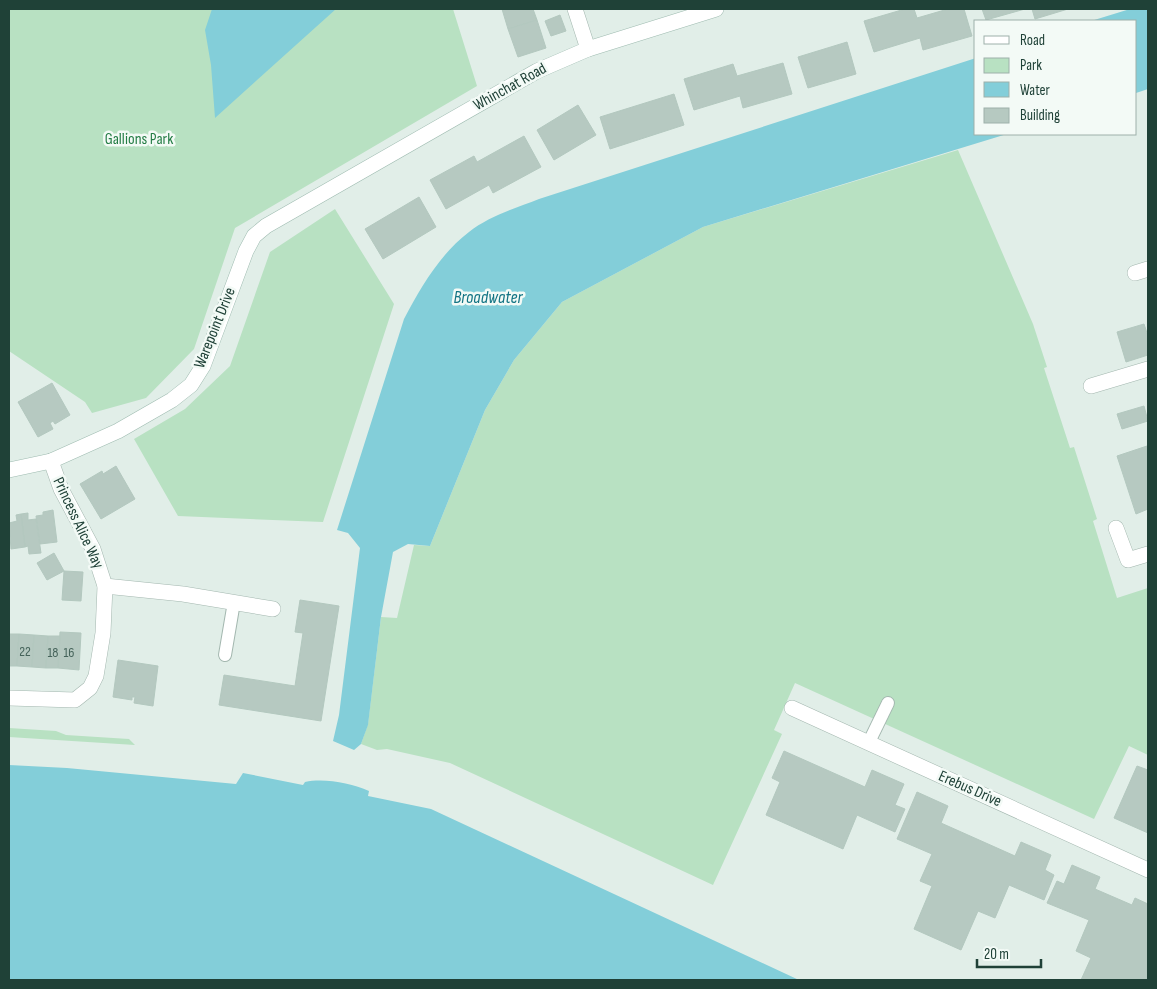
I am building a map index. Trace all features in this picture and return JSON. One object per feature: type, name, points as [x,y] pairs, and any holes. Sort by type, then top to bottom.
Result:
[{"type":"street","points":[[575,9],[588,49]]},
{"type":"street","name":"Whinchat Road","points":[[318,197],[537,71],[588,49],[716,9]]},
{"type":"street","name":"Warepoint Drive","points":[[9,470],[51,461],[118,431],[172,400],[191,385],[203,366],[246,251],[254,236],[266,226],[318,197]]},
{"type":"street","points":[[1092,386],[1148,369]]},
{"type":"street","name":"Princess Alice Way","points":[[9,698],[75,700],[90,688],[96,676],[103,633],[105,586],[93,549],[61,490],[51,461]]},
{"type":"street","points":[[1116,528],[1128,560],[1148,554]]},
{"type":"street","name":"Princess Alice Way","points":[[105,586],[183,594],[273,608]]},
{"type":"street","name":"Erebus Drive","points":[[792,708],[1148,870]]},
{"type":"lane","points":[[226,655],[234,602]]},
{"type":"lane","points":[[869,742],[888,703]]},
{"type":"green space","name":"Gallions Park","points":[[9,9],[453,9],[477,86],[235,228],[194,349],[146,398],[92,413],[85,402],[9,351]]},
{"type":"green space","points":[[958,150],[1033,324],[1047,367],[1044,368],[1070,448],[1074,447],[1097,519],[1093,521],[1117,598],[1148,588],[1148,755],[1129,746],[1094,819],[795,683],[774,730],[782,734],[713,885],[450,763],[387,749],[377,750],[361,744],[368,724],[381,617],[397,618],[414,545],[430,546],[485,410],[514,360],[562,302],[703,227]]},
{"type":"green space","points":[[335,209],[394,304],[323,522],[178,516],[134,439],[185,409],[230,366],[270,252]]},
{"type":"green space","points":[[9,728],[56,731],[66,735],[129,739],[135,745],[9,737]]},
{"type":"water","points":[[212,9],[336,9],[215,118],[211,65],[205,30]]},
{"type":"water","points":[[1130,9],[1148,9],[1148,89],[1137,93],[1137,20],[1094,20]]},
{"type":"water","name":"Broadwater","points":[[974,59],[974,135],[1004,135],[703,227],[562,302],[514,360],[485,410],[430,546],[408,544],[393,552],[381,617],[368,725],[361,744],[354,750],[333,741],[339,715],[360,548],[348,533],[337,530],[404,319],[424,283],[440,261],[469,232],[485,221],[539,199]]},
{"type":"water","points":[[9,765],[67,768],[236,784],[243,773],[303,785],[305,782],[320,781],[354,786],[369,791],[368,796],[431,809],[799,980],[9,980]]},
{"type":"building","points":[[502,9],[533,9],[537,20],[508,29]]},
{"type":"building","points":[[905,9],[914,9],[917,18],[948,9],[964,9],[972,36],[923,50],[920,38],[874,52],[864,21]]},
{"type":"building","points":[[982,9],[1025,9],[986,20]]},
{"type":"building","points":[[1032,9],[1068,9],[1035,19]]},
{"type":"building","points":[[560,15],[566,31],[551,36],[545,21]]},
{"type":"building","points":[[537,20],[546,48],[518,57],[508,29]]},
{"type":"building","points":[[847,42],[856,74],[808,88],[798,57]]},
{"type":"building","points":[[783,63],[792,94],[743,108],[740,96],[694,110],[684,79],[733,64],[737,76]]},
{"type":"building","points":[[674,94],[684,125],[610,149],[600,117]]},
{"type":"building","points":[[578,105],[596,135],[554,160],[537,130]]},
{"type":"building","points":[[524,136],[541,167],[493,193],[489,185],[446,209],[430,180],[474,156],[477,162]]},
{"type":"building","points":[[419,197],[436,227],[383,259],[365,229]]},
{"type":"building","points":[[1144,324],[1148,336],[1148,355],[1126,362],[1117,332]]},
{"type":"building","points":[[52,383],[70,415],[55,424],[53,421],[50,423],[53,429],[38,437],[18,402]]},
{"type":"building","points":[[1144,406],[1148,421],[1122,429],[1117,414]]},
{"type":"building","points":[[1147,446],[1148,509],[1136,514],[1117,456]]},
{"type":"building","points":[[116,466],[135,499],[101,519],[80,484],[102,471],[103,474]]},
{"type":"building","points":[[53,510],[57,542],[40,544],[36,516]]},
{"type":"building","points":[[28,513],[28,520],[36,519],[41,553],[29,554],[28,546],[25,547],[21,514]]},
{"type":"building","points":[[21,514],[25,547],[11,549],[9,523],[17,521],[16,515]]},
{"type":"building","points":[[54,553],[64,571],[47,580],[37,563]]},
{"type":"building","points":[[64,571],[83,572],[81,601],[62,600]]},
{"type":"building","points":[[300,600],[339,606],[321,721],[219,705],[224,675],[295,686],[303,633],[295,632]]},
{"type":"building","points":[[60,632],[81,633],[79,670],[58,668]]},
{"type":"building","points":[[9,634],[19,634],[17,666],[9,666]]},
{"type":"building","points":[[19,634],[34,635],[32,667],[17,666]]},
{"type":"building","points":[[34,635],[48,636],[46,668],[32,667]]},
{"type":"building","points":[[48,636],[60,636],[58,668],[46,668]]},
{"type":"building","points":[[118,660],[158,666],[153,706],[134,703],[135,697],[132,697],[132,700],[113,697]]},
{"type":"building","points":[[784,751],[865,787],[872,770],[904,784],[895,805],[905,809],[895,832],[857,815],[843,849],[766,815],[780,782],[772,778]]},
{"type":"building","points":[[1137,766],[1148,770],[1148,833],[1114,818]]},
{"type":"building","points":[[917,792],[948,806],[941,823],[1015,856],[1021,842],[1051,855],[1045,870],[1054,875],[1044,900],[1009,885],[995,918],[978,911],[961,950],[914,929],[932,886],[920,881],[932,854],[897,839]]},
{"type":"building","points":[[1072,865],[1100,877],[1095,889],[1132,905],[1135,898],[1148,904],[1147,980],[1081,980],[1091,958],[1076,951],[1089,920],[1047,903],[1057,881],[1064,884]]}]
